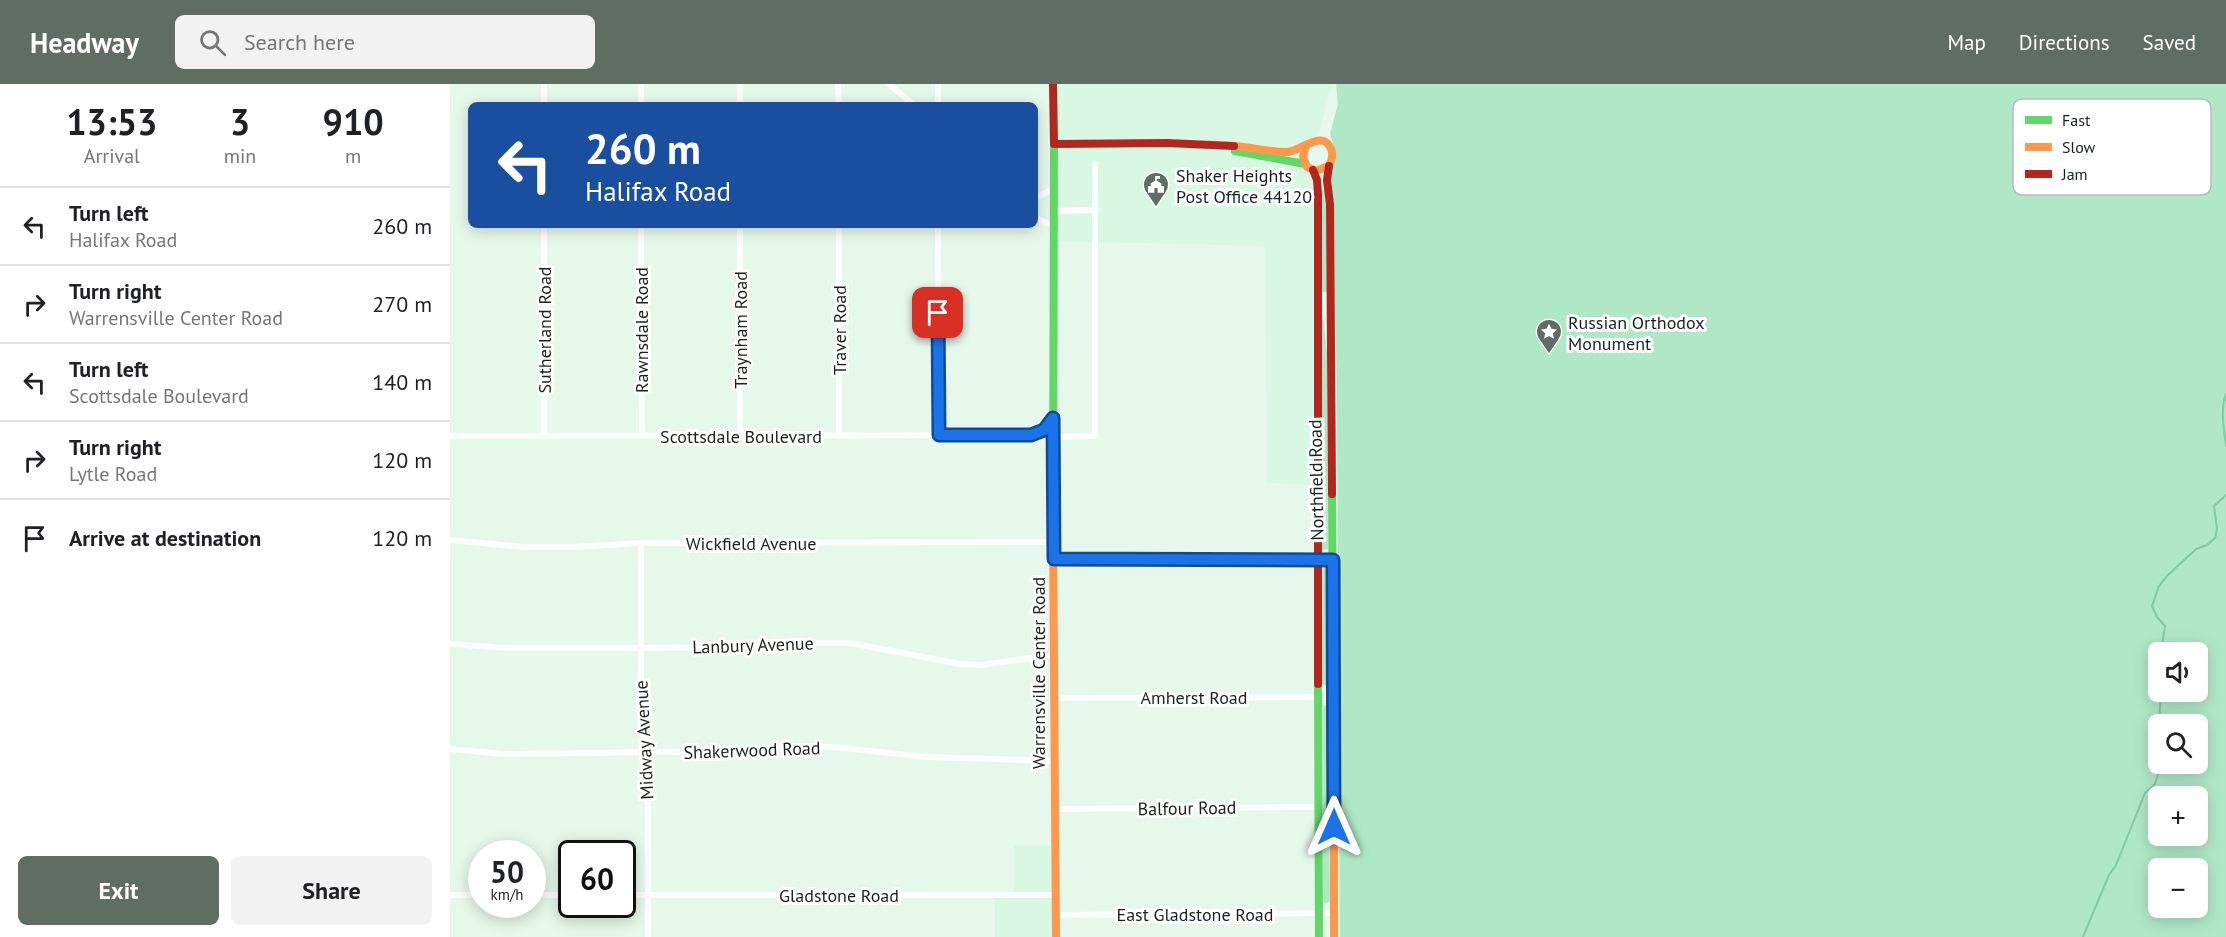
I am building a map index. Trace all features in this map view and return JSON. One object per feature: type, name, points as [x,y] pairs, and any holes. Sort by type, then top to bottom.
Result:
[{"type":"main road","name":"Warrensville Center Road","points":[[1053,84],[1053,698],[1056,937]]},
{"type":"main road","points":[[1054,144],[1183,144],[1252,147],[1287,152],[1300,150],[1314,141],[1326,143],[1332,153],[1332,161],[1329,166],[1320,170],[1292,159],[1250,154],[1218,146]]},
{"type":"main road","points":[[1306,146],[1303,153],[1309,167]]},
{"type":"main road","name":"Northfield Road","points":[[1329,166],[1327,180],[1330,204],[1334,937]]},
{"type":"main road","name":"Northfield Road","points":[[1309,167],[1317,180],[1318,194],[1319,937]]},
{"type":"street","points":[[544,84],[544,102]]},
{"type":"street","points":[[641,84],[641,102]]},
{"type":"street","points":[[740,84],[740,102]]},
{"type":"street","points":[[838,84],[838,102]]},
{"type":"street","points":[[889,84],[910,102]]},
{"type":"street","points":[[938,84],[938,102]]},
{"type":"street","points":[[1053,437],[1095,436],[1095,164]]},
{"type":"street","points":[[1038,196],[1053,189]]},
{"type":"street","points":[[1053,211],[1096,210]]},
{"type":"street","points":[[1038,219],[1053,225]]},
{"type":"street","name":"Sutherland Road","points":[[544,228],[544,435]]},
{"type":"street","name":"Rawnsdale Road","points":[[641,228],[642,436]]},
{"type":"street","name":"Traynham Road","points":[[740,228],[740,436]]},
{"type":"street","name":"Traver Road","points":[[839,228],[839,436]]},
{"type":"street","points":[[938,228],[939,435]]},
{"type":"street","points":[[1031,435],[1044,430],[1053,418]]},
{"type":"street","points":[[1031,435],[1044,441],[1053,451]]},
{"type":"street","name":"Scottsdale Boulevard","points":[[450,436],[1031,435]]},
{"type":"street","name":"Wickfield Avenue","points":[[450,540],[524,547],[641,543],[1053,542]]},
{"type":"street","name":"Midway Avenue","points":[[641,543],[641,719],[648,798],[648,937]]},
{"type":"street","points":[[1054,559],[1333,560]]},
{"type":"street","name":"Lanbury Avenue","points":[[450,644],[509,648],[641,648],[850,643],[960,664],[981,665],[1053,656]]},
{"type":"street","name":"Amherst Road","points":[[1053,698],[1334,697]]},
{"type":"street","name":"Shakerwood Road","points":[[450,748],[504,754],[645,753],[834,747],[926,757],[1055,760]]},
{"type":"street","name":"Balfour Road","points":[[1056,809],[1318,807]]},
{"type":"street","name":"Gladstone Road","points":[[636,896],[1056,895]]},
{"type":"street","points":[[450,896],[468,896]]},
{"type":"street","name":"East Gladstone Road","points":[[1056,915],[1334,913]]},
{"type":"shaded area","points":[[1053,84],[1332,84],[1320,128],[1314,141],[1304,150],[1317,180],[1318,485],[1267,483],[1265,246],[1053,241]]},
{"type":"shaded area","points":[[1014,846],[1056,846],[1056,937],[995,937],[995,895],[1014,895]]},
{"type":"green space","points":[[1336,84],[2226,84],[2226,937],[1340,937],[1337,385],[1331,172],[1336,155],[1330,134],[1338,104]]},
{"type":"green space","points":[[1322,190],[1326,193],[1327,292],[1322,292]]},
{"type":"green space","points":[[1323,315],[1327,354],[1328,549],[1322,549],[1321,316]]},
{"type":"green space","points":[[1323,568],[1327,568],[1327,686],[1322,684]]},
{"type":"green space","points":[[1328,705],[1330,901],[1326,904],[1323,901],[1323,706]]},
{"type":"waterway","points":[[2226,394],[2223,413],[2226,446]]},
{"type":"waterway","points":[[2163,642],[2165,626],[2157,617],[2152,606],[2159,586],[2196,549],[2207,545],[2215,538],[2217,529],[2214,506],[2226,495]]},
{"type":"waterway","points":[[2160,702],[2160,714]]},
{"type":"waterway","points":[[2083,937],[2109,875],[2116,865],[2145,793],[2155,784],[2158,774]]},
{"type":"traffic: fast","points":[[1053,530],[1054,144]]},
{"type":"traffic: fast","points":[[1235,151],[1305,164]]},
{"type":"traffic: fast","points":[[1332,494],[1334,801]]},
{"type":"traffic: fast","points":[[1318,684],[1319,937]]},
{"type":"traffic: slow","points":[[1234,146],[1287,152],[1316,141],[1326,142],[1331,149],[1332,156],[1329,166],[1316,171],[1307,167],[1303,157],[1306,146]]},
{"type":"traffic: slow","points":[[1053,530],[1056,937]]},
{"type":"traffic: slow","points":[[1334,801],[1334,937]]},
{"type":"traffic: jam","points":[[1053,84],[1054,144],[1167,143],[1234,146]]},
{"type":"traffic: jam","points":[[1329,166],[1327,180],[1330,204],[1332,494]]},
{"type":"traffic: jam","points":[[1313,170],[1317,180],[1318,194],[1318,684]]},
{"type":"place","name":"Shaker Heights Post Office 44120","points":[[1156,208]]},
{"type":"place","name":"Russian Orthodox Monument","points":[[1549,355]]},
{"type":"route","points":[[938,313],[939,435],[1038,434],[1048,426],[1053,418],[1054,559],[1333,560],[1334,827]]}]
